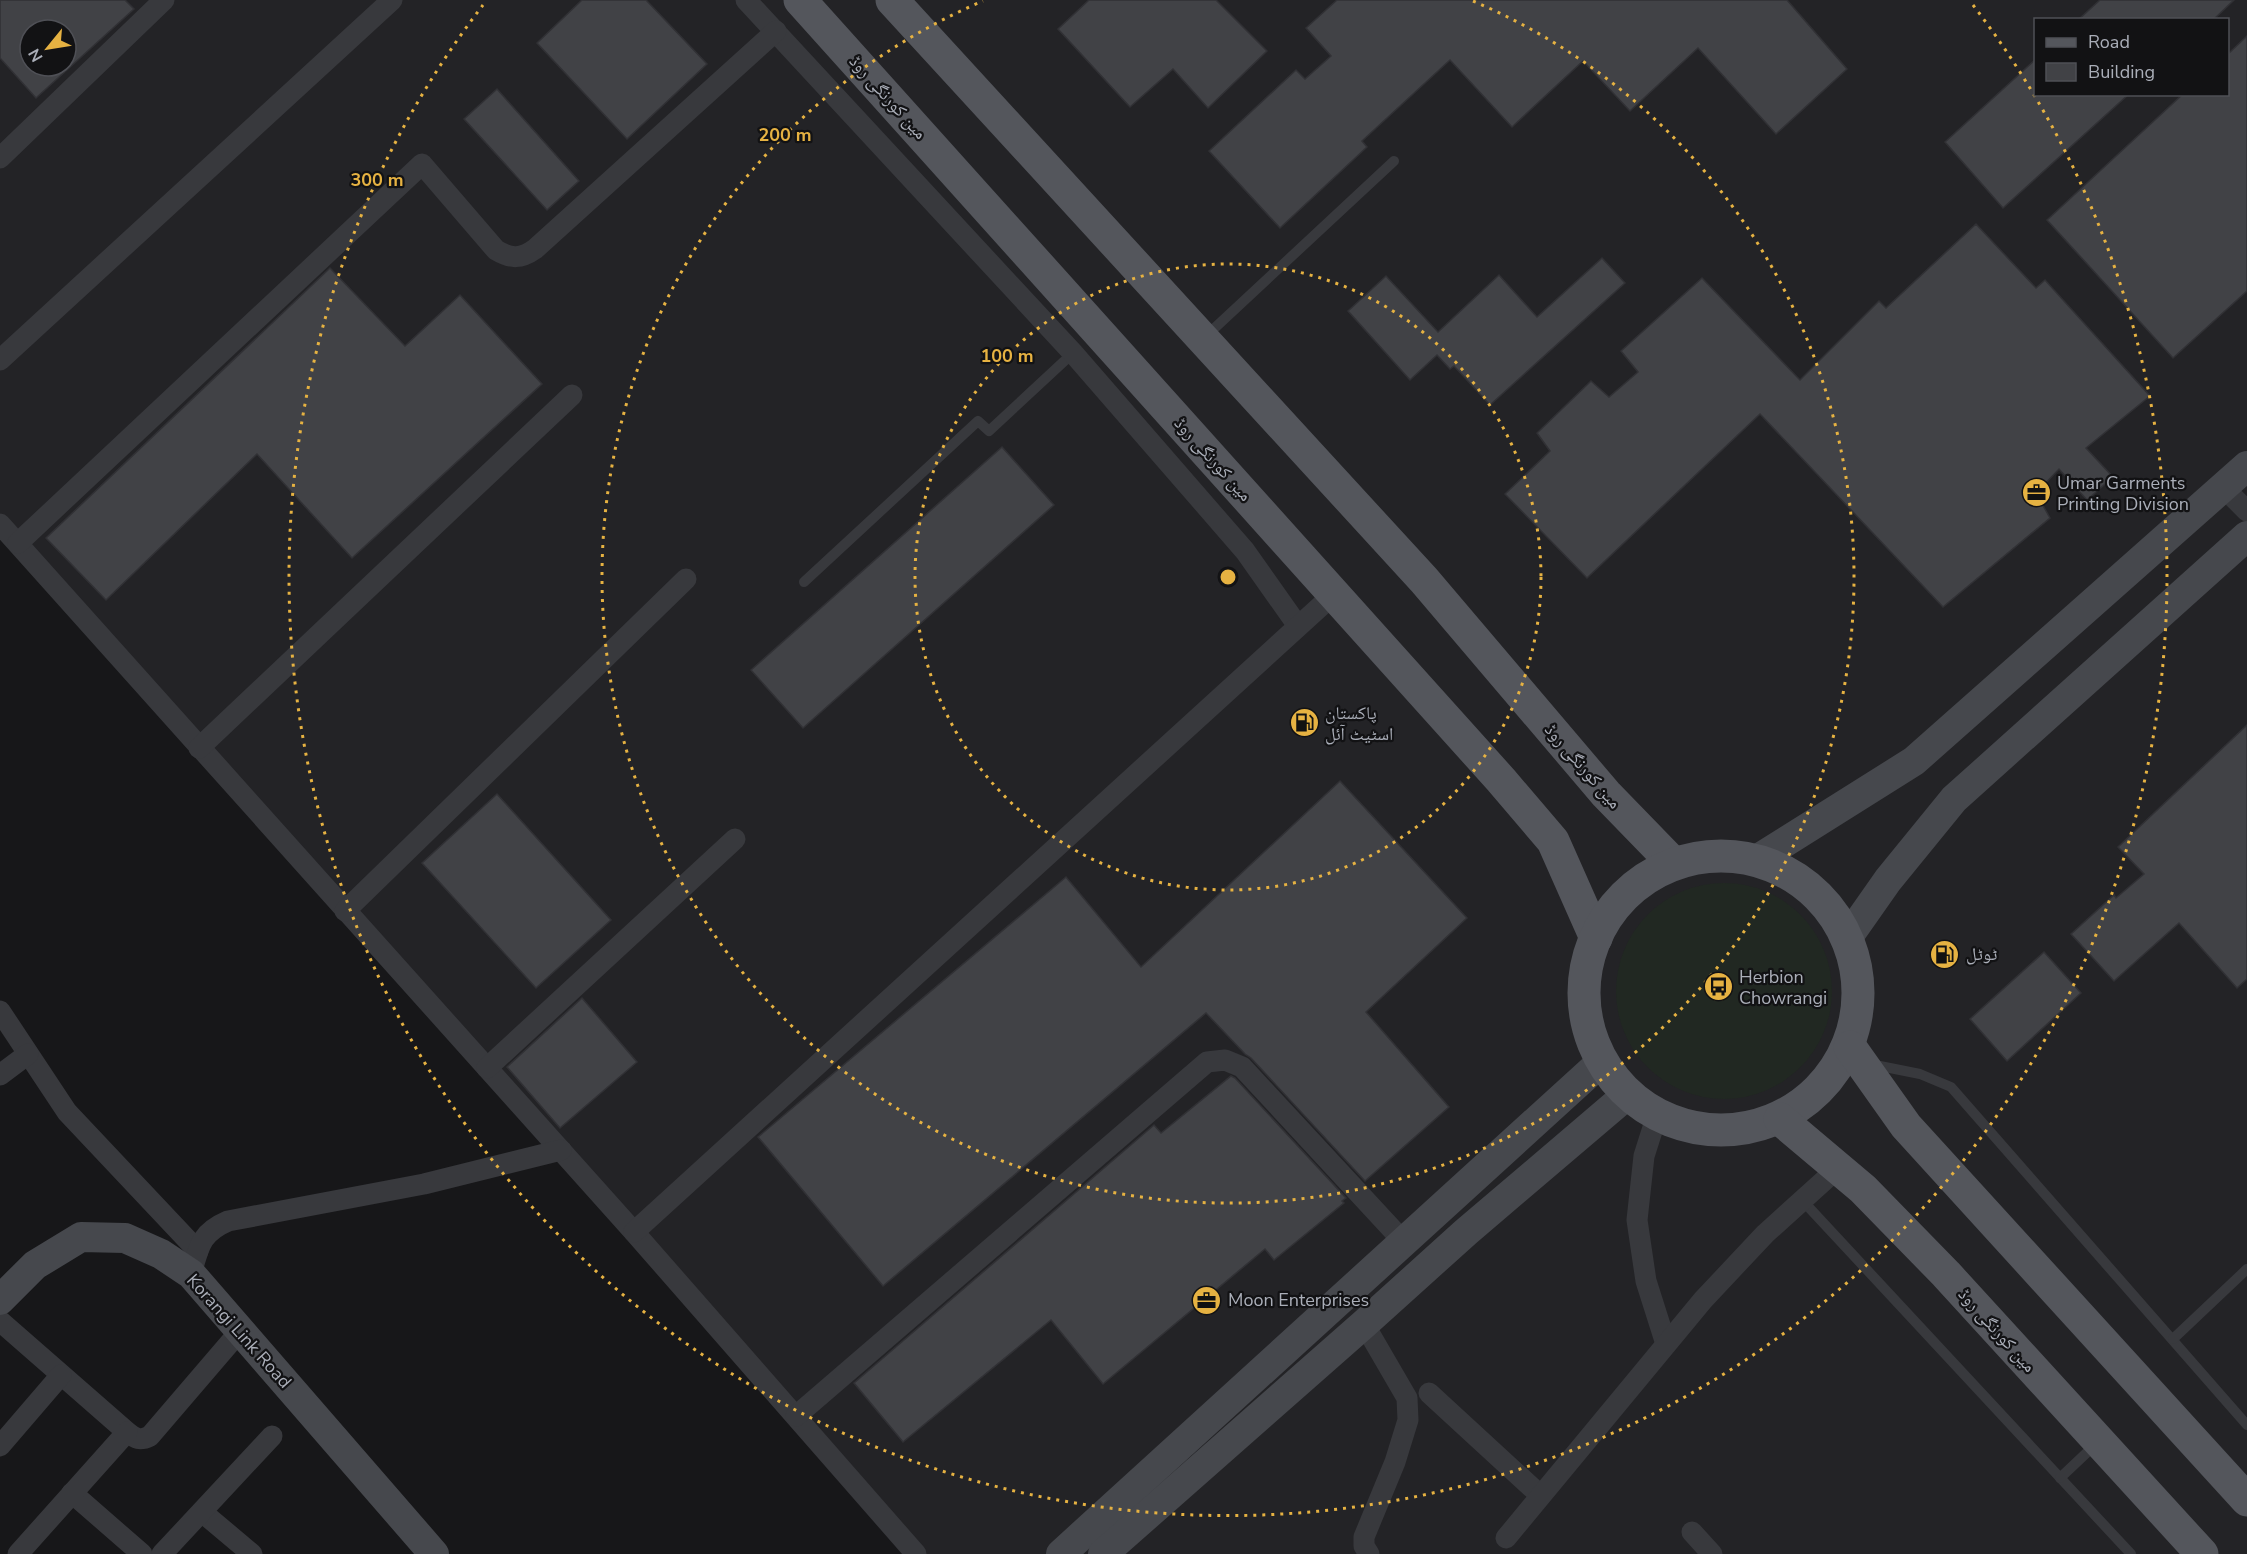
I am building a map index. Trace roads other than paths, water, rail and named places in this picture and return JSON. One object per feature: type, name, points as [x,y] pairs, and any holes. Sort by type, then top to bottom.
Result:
[{"type":"main road","name":"مین کورنگی روڈ","points":[[800,0],[1502,780],[1552,842],[1596,938]]},
{"type":"main road","name":"مین کورنگی روڈ","points":[[892,0],[1424,580],[1606,794],[1673,863]]},
{"type":"main road","points":[[1758,859],[1914,760],[2247,466]]},
{"type":"main road","points":[[1848,937],[1888,879],[1954,799],[2247,536]]},
{"type":"main road","points":[[1730,854],[1758,859],[1812,888],[1848,937],[1861,992],[1855,1054],[1822,1090],[1780,1119],[1734,1131],[1688,1127],[1657,1115],[1628,1094],[1600,1062],[1585,1008],[1586,972],[1596,938],[1609,913],[1627,892],[1648,875],[1673,863],[1701,856],[1730,854]]},
{"type":"main road","points":[[1855,1054],[1906,1126],[2247,1500]]},
{"type":"main road","points":[[1061,1554],[1600,1062]]},
{"type":"main road","points":[[1103,1554],[1466,1232],[1628,1094]]},
{"type":"main road","name":"مین کورنگی روڈ","points":[[1780,1119],[1863,1189],[1946,1274],[2202,1554]]},
{"type":"main road","name":"Korangi Link Road","points":[[0,1300],[35,1265],[81,1237],[125,1238],[161,1254],[194,1263],[240,1331],[434,1554]]},
{"type":"street","points":[[0,158],[164,0]]},
{"type":"street","points":[[0,360],[392,0]]},
{"type":"street","points":[[746,0],[1073,353],[1245,551],[1298,626]]},
{"type":"street","points":[[18,543],[422,165],[496,250],[508,257],[525,256],[776,31]]},
{"type":"street","points":[[199,748],[572,395]]},
{"type":"street","points":[[2223,487],[2247,511]]},
{"type":"street","points":[[0,524],[634,1232],[916,1554]]},
{"type":"street","points":[[345,910],[686,579]]},
{"type":"street","points":[[634,1232],[1334,594]]},
{"type":"street","points":[[488,1068],[735,839]]},
{"type":"street","points":[[0,1011],[67,1112],[194,1263]]},
{"type":"street","points":[[0,1076],[28,1054]]},
{"type":"street","points":[[796,1416],[1206,1062],[1225,1060],[1242,1067],[1404,1242]]},
{"type":"street","points":[[1657,1115],[1644,1156],[1637,1220],[1646,1281],[1666,1344]]},
{"type":"street","points":[[194,1263],[201,1241],[213,1227],[228,1221],[424,1184],[561,1150]]},
{"type":"street","points":[[1506,1538],[1703,1300],[1765,1234],[1838,1168]]},
{"type":"street","points":[[0,1321],[127,1432],[136,1439],[142,1440],[150,1436],[240,1331]]},
{"type":"street","points":[[1364,1324],[1407,1398],[1408,1420],[1395,1462],[1364,1537],[1364,1546],[1369,1554]]},
{"type":"street","points":[[0,1446],[61,1375]]},
{"type":"street","points":[[1429,1393],[1540,1495]]},
{"type":"street","points":[[18,1554],[127,1432]]},
{"type":"street","points":[[162,1554],[272,1436]]},
{"type":"street","points":[[72,1493],[142,1554]]},
{"type":"street","points":[[202,1512],[252,1554]]},
{"type":"street","points":[[1692,1532],[1712,1554]]},
{"type":"lane","points":[[1203,339],[1394,161]]},
{"type":"lane","points":[[804,582],[978,421],[988,431],[1073,353]]},
{"type":"lane","points":[[1855,1054],[1920,1074],[1951,1087],[2247,1425]]},
{"type":"lane","points":[[1802,1200],[2131,1554]]},
{"type":"lane","points":[[2173,1339],[2247,1269]]},
{"type":"lane","points":[[2060,1478],[2099,1441]]},
{"type":"place","name":"Umar Garments Printing Division","points":[[2036,493]]},
{"type":"place","name":"پاکستان اسٹیٹ آئل","points":[[1304,723]]},
{"type":"place","name":"ٹوٹل","points":[[1945,954]]},
{"type":"place","name":"Herbion Chowrangi","points":[[1718,987]]},
{"type":"place","name":"Moon Enterprises","points":[[1207,1300]]}]
